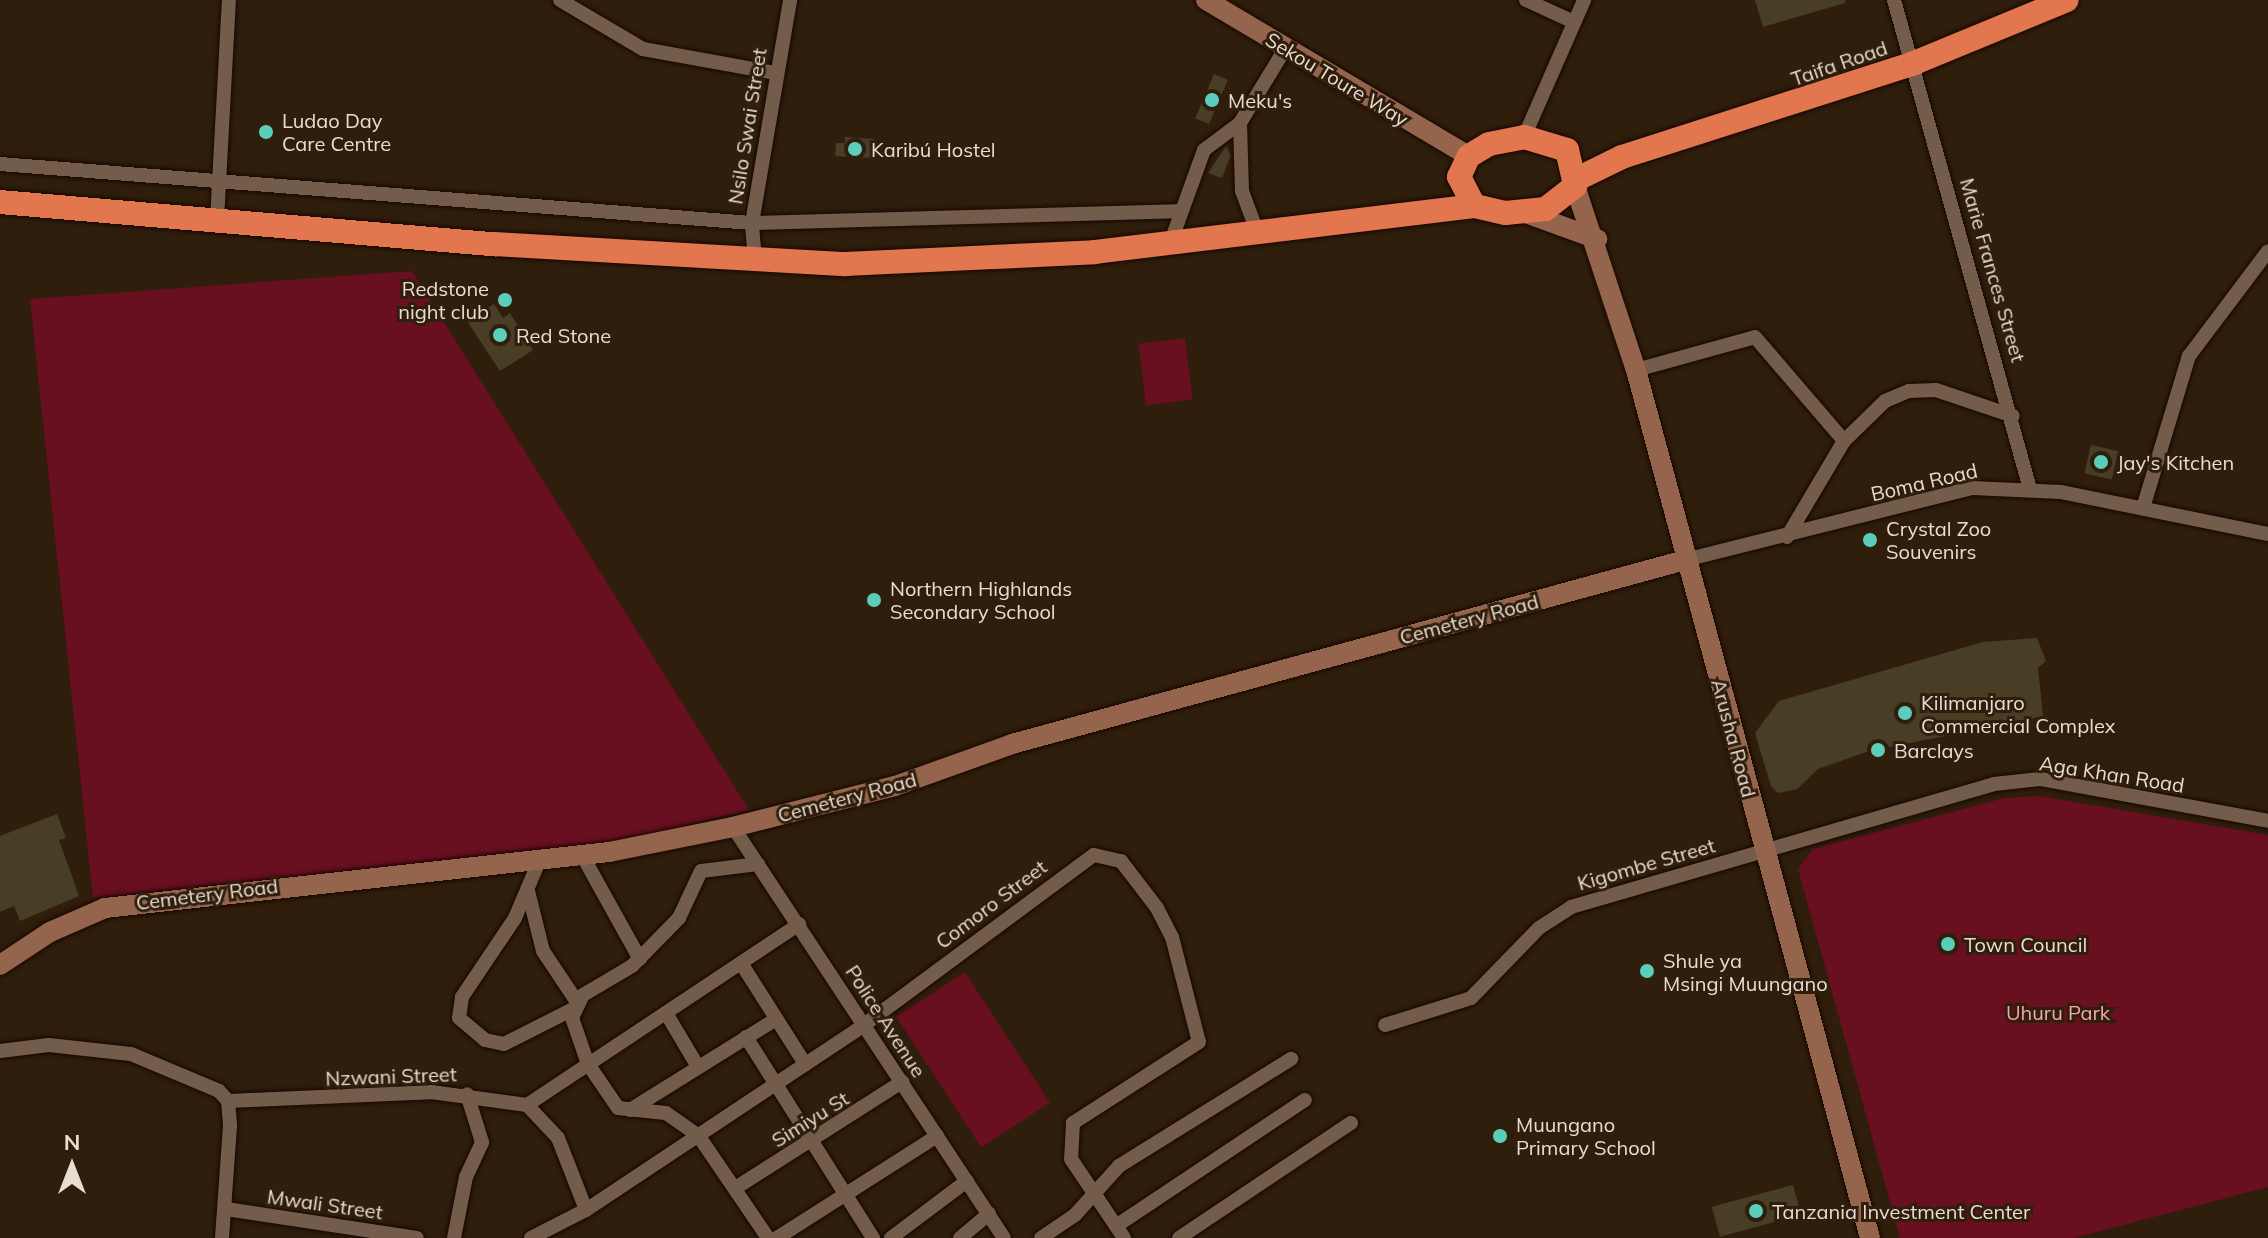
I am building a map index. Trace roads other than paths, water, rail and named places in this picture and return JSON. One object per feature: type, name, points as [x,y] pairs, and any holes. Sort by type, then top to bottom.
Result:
[{"type":"highway","name":"Taifa Road","points":[[1575,183],[1622,157],[1914,63],[2067,0]]},
{"type":"highway","points":[[0,202],[755,260],[923,262],[1170,244],[1258,234],[1415,209],[1474,206],[1526,213],[1564,201],[1575,183],[1567,150],[1524,137],[1489,144],[1415,209]]},
{"type":"highway","name":"Taifa Road","points":[[1567,150],[1622,157]]},
{"type":"highway","points":[[1464,166],[1474,206]]},
{"type":"main road","name":"Sekou Toure Way","points":[[1206,0],[1464,166]]},
{"type":"main road","name":"Arusha Road","points":[[1575,183],[1597,239],[1636,370],[1870,1238]]},
{"type":"main road","points":[[1526,213],[1597,239]]},
{"type":"main road","name":"Cemetery Road","points":[[0,965],[50,932],[109,907],[582,855],[733,827],[895,786],[1012,744],[1685,560]]},
{"type":"street","points":[[217,220],[229,0]]},
{"type":"street","points":[[560,0],[643,49],[775,73]]},
{"type":"street","name":"Nsilo Swai Street","points":[[755,260],[752,223],[775,73],[790,0]]},
{"type":"street","points":[[1526,0],[1574,22]]},
{"type":"street","points":[[1524,137],[1584,0]]},
{"type":"street","name":"Marie Frances Street","points":[[1894,0],[2013,416],[2030,489]]},
{"type":"street","points":[[1170,244],[1178,211],[1204,150],[1240,123],[1285,49]]},
{"type":"street","points":[[1240,123],[1242,191],[1258,234]]},
{"type":"street","points":[[0,164],[219,185],[752,223],[1178,211]]},
{"type":"street","points":[[2143,508],[2189,356],[2268,251]]},
{"type":"street","points":[[1636,370],[1755,337],[1844,441]]},
{"type":"street","points":[[1787,537],[1844,441],[1885,401],[1922,388],[1971,398],[2013,416]]},
{"type":"street","name":"Boma Road","points":[[1685,560],[1787,537],[1972,488],[2030,489],[2268,534]]},
{"type":"street","name":"Aga Khan Road","points":[[1765,851],[1994,784],[2040,779],[2268,821]]},
{"type":"street","name":"Police Avenue","points":[[733,827],[1004,1238]]},
{"type":"street","name":"Kigombe Street","points":[[1385,1025],[1471,998],[1539,928],[1571,907],[1765,851]]},
{"type":"street","points":[[582,855],[640,959]]},
{"type":"street","name":"Comoro Street","points":[[531,1238],[586,1210],[864,1025],[1079,863],[1094,855],[1121,861],[1138,877],[1172,937],[1199,1042],[1073,1123],[1071,1159],[1096,1191]]},
{"type":"street","points":[[540,859],[528,891],[494,954],[462,997],[459,1018],[485,1040],[504,1044],[575,1006],[640,959],[679,918],[701,871],[758,864]]},
{"type":"street","points":[[528,891],[543,951],[575,1006],[588,1064],[626,1113]]},
{"type":"street","points":[[586,1210],[558,1138],[527,1105],[799,924]]},
{"type":"street","points":[[741,963],[805,1064]]},
{"type":"street","points":[[666,1013],[698,1067]]},
{"type":"street","points":[[626,1113],[776,1019]]},
{"type":"street","points":[[746,1037],[810,1143],[873,1238]]},
{"type":"street","points":[[0,1051],[49,1045],[131,1054],[203,1080],[228,1101],[226,1209],[222,1238]]},
{"type":"street","points":[[1041,1238],[1096,1191],[1119,1166],[1291,1059]]},
{"type":"street","name":"Simiyu St","points":[[737,1187],[902,1082]]},
{"type":"street","points":[[454,1238],[466,1177],[482,1142],[467,1094]]},
{"type":"street","name":"Nzwani Street","points":[[228,1101],[467,1094],[527,1105]]},
{"type":"street","points":[[1096,1191],[1120,1232],[1305,1100]]},
{"type":"street","points":[[626,1113],[659,1111],[698,1135],[737,1187],[768,1238]]},
{"type":"street","points":[[1179,1238],[1351,1123]]},
{"type":"street","points":[[777,1238],[937,1136]]},
{"type":"street","points":[[891,1238],[967,1181]]},
{"type":"street","name":"Mwali Street","points":[[226,1209],[417,1238]]},
{"type":"street","points":[[960,1238],[989,1214]]},
{"type":"place","name":"Meku's","points":[[1212,100]]},
{"type":"place","name":"Ludao Day Care Centre","points":[[266,132]]},
{"type":"place","name":"Karibú Hostel","points":[[855,149]]},
{"type":"place","name":"Redstone night club","points":[[505,300]]},
{"type":"place","name":"Red Stone","points":[[500,335]]},
{"type":"place","name":"Jay's Kitchen","points":[[2101,462]]},
{"type":"place","name":"Crystal Zoo Souvenirs","points":[[1870,540]]},
{"type":"place","name":"Northern Highlands Secondary School","points":[[874,600]]},
{"type":"place","name":"Kilimanjaro Commercial Complex","points":[[1905,713]]},
{"type":"place","name":"Barclays","points":[[1878,750]]},
{"type":"place","name":"Town Council","points":[[1948,944]]},
{"type":"place","name":"Shule ya Msingi Muungano","points":[[1647,971]]},
{"type":"place","name":"Muungano Primary School","points":[[1500,1136]]},
{"type":"place","name":"Tanzania Investment Center","points":[[1756,1211]]},
{"type":"park label","name":"Uhuru Park","points":[[2058,1012]]}]
